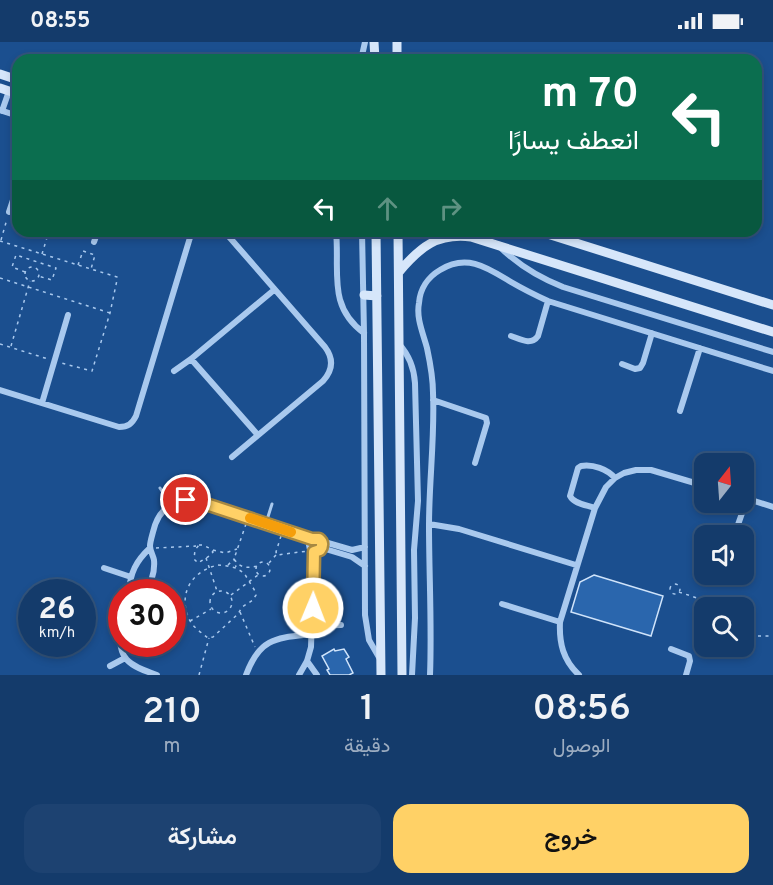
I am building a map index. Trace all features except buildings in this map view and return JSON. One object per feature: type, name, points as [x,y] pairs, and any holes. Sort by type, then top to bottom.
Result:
[{"type":"street","points":[[1,111],[9,91]]},
{"type":"street","points":[[9,212],[12,203]]},
{"type":"street","points":[[94,242],[96,237]]},
{"type":"street","points":[[0,390],[119,427],[130,425],[134,421],[190,237]]},
{"type":"street","points":[[229,237],[325,347],[332,361],[328,376],[323,381],[231,456]]},
{"type":"street","points":[[336,237],[339,297],[348,318],[364,333]]},
{"type":"street","points":[[362,237],[366,624],[372,647],[381,661]]},
{"type":"street","points":[[376,237],[381,675]]},
{"type":"street","points":[[398,237],[402,675]]},
{"type":"street","points":[[399,272],[420,249],[440,237]]},
{"type":"street","points":[[471,237],[773,332]]},
{"type":"street","points":[[557,237],[773,305]]},
{"type":"street","points":[[497,244],[534,274],[563,287],[773,352]]},
{"type":"street","points":[[430,675],[429,524],[434,400],[429,357],[418,310],[420,294],[433,275],[453,264],[476,263],[548,301],[773,371]]},
{"type":"street","points":[[174,371],[274,290]]},
{"type":"street","points":[[364,296],[377,296]]},
{"type":"street","points":[[511,336],[530,342],[537,339],[548,301]]},
{"type":"street","points":[[42,403],[68,315]]},
{"type":"street","points":[[622,364],[635,369],[640,368],[652,333]]},
{"type":"street","points":[[399,344],[410,359],[415,377],[418,501],[414,550],[415,618],[412,675]]},
{"type":"street","points":[[680,411],[700,348]]},
{"type":"street","points":[[191,358],[257,434]]},
{"type":"street","points":[[434,400],[486,418],[487,423],[475,463]]},
{"type":"street","points":[[595,508],[575,501],[570,496],[578,468],[588,465],[603,469],[615,478]]},
{"type":"street","points":[[579,675],[563,654],[560,622],[595,508],[606,487],[615,478],[636,470],[651,470],[694,483]]},
{"type":"street","points":[[104,568],[131,577],[136,563],[150,548],[159,516],[171,505],[186,500],[194,500],[351,550],[365,547]]},
{"type":"street","points":[[754,501],[773,507]]},
{"type":"street","points":[[429,524],[459,530],[576,565]]},
{"type":"street","points":[[299,675],[308,661],[313,634],[313,551],[308,544],[312,539]]},
{"type":"street","points":[[321,541],[322,548]]},
{"type":"street","points":[[150,548],[154,561],[152,579]]},
{"type":"street","points":[[313,551],[322,548],[352,557],[365,566]]},
{"type":"street","points":[[502,604],[560,622]]},
{"type":"street","points":[[313,626],[341,625]]},
{"type":"street","points":[[246,675],[252,660],[265,645],[274,640],[313,634]]},
{"type":"street","points":[[671,649],[689,656],[686,675]]},
{"type":"street","points":[[110,666],[125,658],[138,669],[157,675]]},
{"type":"street","points":[[308,661],[317,675]]},
{"type":"lane","points":[[160,488],[171,505]]},
{"type":"lane","points":[[267,524],[272,504]]},
{"type":"path","points":[[0,241],[9,212]]},
{"type":"path","points":[[42,254],[47,237]]},
{"type":"path","points":[[77,265],[82,251],[91,253],[95,256],[91,270]]},
{"type":"path","points":[[25,272],[12,267],[16,255],[56,268],[52,280],[38,276]]},
{"type":"path","points":[[25,272],[29,268],[34,268],[38,271],[38,276]]},
{"type":"path","points":[[25,272],[30,281]]},
{"type":"path","points":[[30,281],[35,280],[38,276]]},
{"type":"path","points":[[0,278],[110,313]]},
{"type":"path","points":[[11,347],[30,281]]},
{"type":"path","points":[[68,315],[72,301]]},
{"type":"path","points":[[227,566],[234,559],[248,517]]},
{"type":"path","points":[[277,555],[283,529]]},
{"type":"path","points":[[150,548],[203,544],[212,550],[225,553],[237,549]]},
{"type":"path","points":[[197,546],[196,562],[199,563],[212,554],[212,550]]},
{"type":"path","points":[[268,564],[277,555],[313,551]]},
{"type":"path","points":[[206,558],[218,592]]},
{"type":"path","points":[[234,559],[238,565],[247,568],[258,566],[261,563],[268,564]]},
{"type":"path","points":[[234,559],[236,568]]},
{"type":"path","points":[[259,574],[266,576],[269,573],[268,564]]},
{"type":"path","points":[[186,591],[191,581],[199,573],[218,565],[236,568],[244,573],[256,597],[242,607],[240,612],[210,638],[199,675]]},
{"type":"path","points":[[258,566],[259,574]]},
{"type":"path","points":[[230,596],[259,574]]},
{"type":"path","points":[[224,592],[230,596],[232,602],[228,611],[221,613],[212,609],[210,599],[214,593],[224,592]]},
{"type":"path","points":[[679,592],[694,597]]},
{"type":"path","points":[[186,606],[190,621],[210,638]]},
{"type":"path","points":[[190,621],[212,609]]},
{"type":"path","points":[[240,612],[258,652]]},
{"type":"path","points":[[754,635],[773,636]]},
{"type":"slow traffic","points":[[250,518],[291,532]]},
{"type":"route","points":[[186,500],[194,500],[312,539],[319,539],[322,546],[320,550],[314,552],[313,608]]}]
